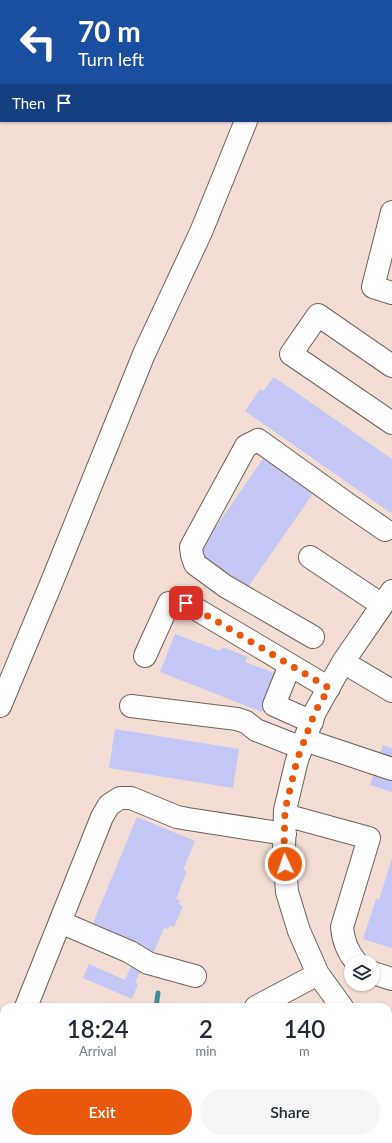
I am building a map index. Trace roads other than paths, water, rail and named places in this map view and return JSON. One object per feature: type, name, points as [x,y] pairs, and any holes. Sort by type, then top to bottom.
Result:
[{"type":"street","points":[[0,706],[144,354],[200,232],[246,122]]},
{"type":"street","points":[[392,212],[373,287],[392,293]]},
{"type":"street","points":[[392,366],[318,315],[291,354],[392,423]]},
{"type":"street","points":[[312,637],[225,586],[195,564],[191,547],[246,446],[258,440],[385,530]]},
{"type":"street","points":[[310,557],[387,598],[343,662],[315,712],[297,760],[285,810],[284,850],[287,892],[299,931],[318,974],[339,1003]]},
{"type":"street","points":[[146,656],[169,603],[186,603],[329,688]]},
{"type":"street","points":[[343,662],[392,691]]},
{"type":"street","points":[[290,665],[274,705],[306,737]]},
{"type":"street","points":[[131,706],[237,719],[246,722],[256,730],[306,737],[392,769]]},
{"type":"street","points":[[28,1003],[102,817],[109,805],[120,798],[131,798],[177,817],[188,819],[285,825],[369,838],[342,927],[343,938],[351,955]]},
{"type":"street","points":[[60,922],[130,952],[148,963],[195,976]]},
{"type":"street","points":[[264,1003],[318,974]]},
{"type":"street","points":[[380,975],[392,979]]},
{"type":"waterway","points":[[157,1003],[158,993]]}]
